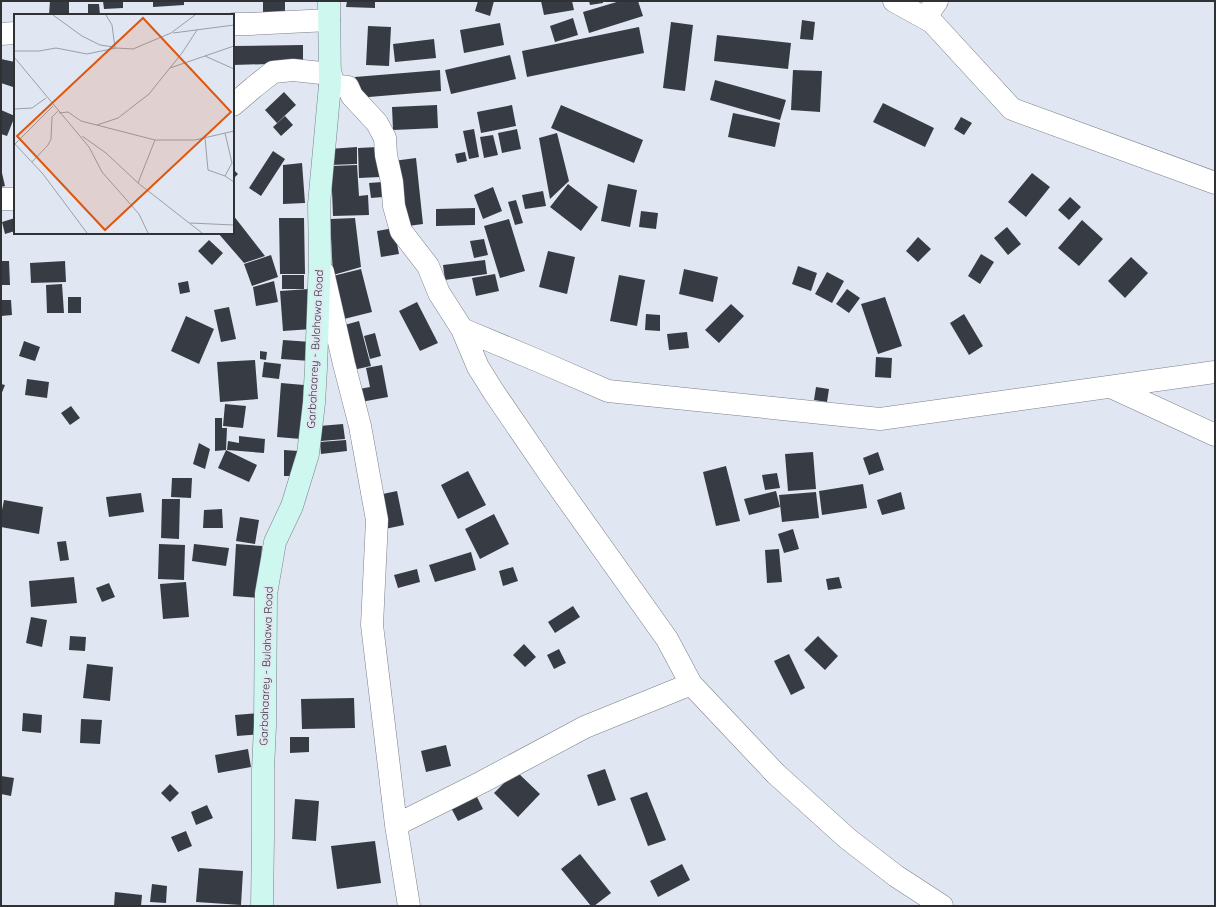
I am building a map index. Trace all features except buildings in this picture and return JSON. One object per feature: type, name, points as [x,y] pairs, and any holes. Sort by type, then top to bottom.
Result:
[{"type":"main road","name":"Garbahaarey - Bulahawa Road","points":[[262,906],[266,594],[275,542],[292,506],[308,454],[314,403],[320,259],[319,204],[331,80],[329,11]]},
{"type":"street","points":[[894,1],[928,10],[1012,109],[1215,183]]},
{"type":"street","points":[[234,24],[250,24],[329,11]]},
{"type":"street","points":[[1,34],[14,33]]},
{"type":"street","points":[[234,104],[273,72],[294,70],[331,80],[348,88],[352,96],[376,123],[385,138],[386,155],[392,182],[394,206],[401,231],[428,266],[439,293],[462,329],[478,367],[551,476],[667,639],[691,684],[776,774],[848,839],[896,876],[942,906]]},
{"type":"street","points":[[1,199],[14,199]]},
{"type":"street","points":[[320,259],[360,426],[377,520],[372,625],[396,825],[409,906]]},
{"type":"street","points":[[462,329],[608,391],[880,419],[1215,372]]},
{"type":"street","points":[[1112,387],[1215,434]]},
{"type":"street","points":[[396,825],[482,782],[585,727],[691,684]]}]
